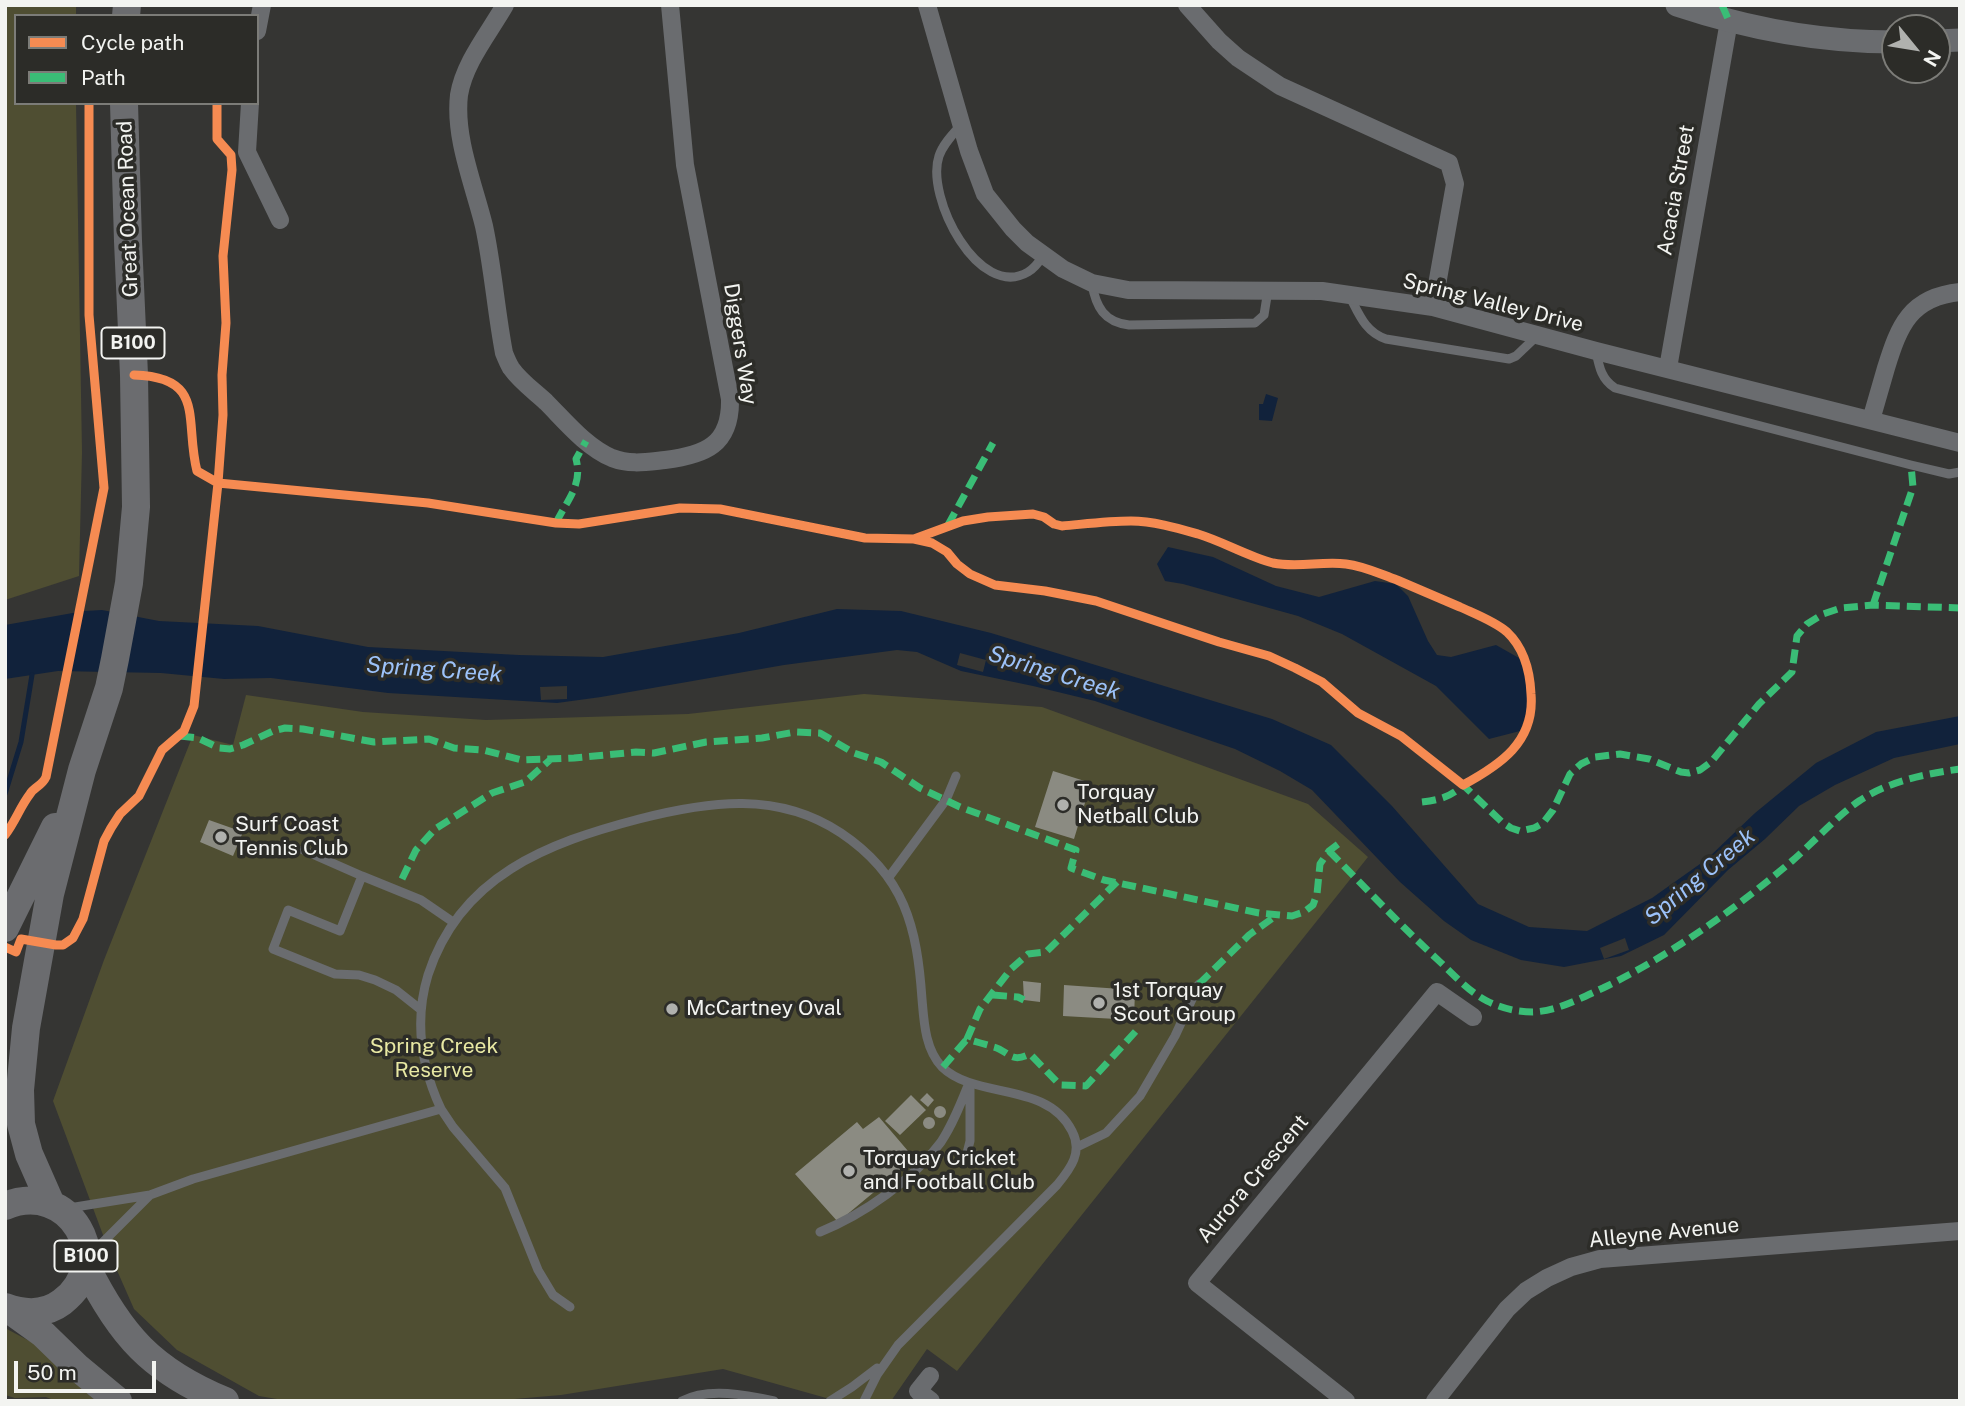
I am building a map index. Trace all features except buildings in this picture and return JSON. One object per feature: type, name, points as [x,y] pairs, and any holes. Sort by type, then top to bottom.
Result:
[{"type":"main road","name":"Great Ocean Road","points":[[56,1206],[23,1135],[20,1090],[26,1028],[45,920],[82,770],[109,688],[129,583],[136,507],[124,105]]},
{"type":"main road","name":"Great Ocean Road","points":[[5,928],[82,770]]},
{"type":"main road","points":[[5,1206],[36,1200],[56,1206]]},
{"type":"main road","name":"B100","points":[[6,1308],[24,1313],[41,1312],[57,1306],[70,1296],[80,1282],[86,1263],[85,1245],[72,1219],[56,1206]]},
{"type":"main road","name":"B100","points":[[86,1263],[111,1313],[142,1351],[175,1377],[225,1401]]},
{"type":"main road","name":"B100","points":[[6,1308],[43,1334],[118,1401]]},
{"type":"street","name":"Diggers Way","points":[[505,5],[464,76],[458,113],[484,228],[504,353],[522,380],[586,441],[608,456],[623,462],[637,463],[690,457],[704,452],[726,429],[730,413],[730,399],[685,165],[670,5]]},
{"type":"street","name":"Spring Valley Drive","points":[[927,5],[985,194],[1013,229],[1043,256],[1092,283],[1128,290],[1322,291],[1433,307],[1960,443]]},
{"type":"street","points":[[1187,5],[1238,58],[1280,86],[1449,163],[1455,184],[1433,307]]},
{"type":"street","points":[[1677,5],[1729,21],[1790,33],[1881,42]]},
{"type":"street","name":"Acacia Street","points":[[1668,368],[1729,21]]},
{"type":"street","points":[[250,105],[247,152],[280,220]]},
{"type":"street","points":[[1871,420],[1896,336],[1903,322],[1924,303],[1960,292]]},
{"type":"street","name":"Aurora Crescent","points":[[1346,1401],[1197,1283],[1437,992],[1473,1017]]},
{"type":"street","name":"Alleyne Avenue","points":[[1435,1401],[1507,1309],[1546,1278],[1571,1267],[1600,1259],[1958,1231]]},
{"type":"street","points":[[920,1397],[930,1376]]},
{"type":"lane","points":[[962,124],[939,155],[936,171],[937,187],[952,229],[979,263],[1001,275],[1027,273],[1043,256]]},
{"type":"lane","points":[[1092,283],[1095,300],[1101,311],[1117,323],[1129,325],[1255,323],[1264,315],[1268,290]]},
{"type":"lane","points":[[1349,295],[1364,324],[1377,336],[1386,338],[1509,359],[1516,356],[1538,335]]},
{"type":"lane","points":[[1596,351],[1603,376],[1615,388],[1911,465],[1949,474],[1960,472]]},
{"type":"lane","points":[[889,877],[946,800],[956,776]]},
{"type":"lane","points":[[570,1307],[553,1295],[538,1270],[505,1188],[441,1109],[429,1080],[422,1054],[420,1009],[423,992],[440,945],[468,903],[508,870],[568,841],[603,828],[726,803],[751,802],[803,812],[843,834],[889,877],[911,923],[918,954],[925,1029],[932,1054],[958,1079],[1007,1091],[1058,1112],[1068,1123],[1077,1147],[1075,1158],[1058,1185],[910,1331],[888,1358],[864,1401]]},
{"type":"lane","points":[[303,850],[421,900],[453,922]]},
{"type":"lane","points":[[362,876],[340,931],[288,909],[272,949],[335,974],[359,975],[375,980],[396,990],[420,1009]]},
{"type":"lane","points":[[1077,1147],[1106,1133],[1140,1096],[1175,1036],[1199,984]]},
{"type":"lane","points":[[966,1157],[970,1141],[970,1083]]},
{"type":"lane","points":[[820,1232],[847,1221],[908,1178],[941,1142],[970,1083]]},
{"type":"lane","points":[[56,1206],[150,1195],[193,1180],[441,1109]]},
{"type":"lane","points":[[86,1263],[150,1195]]},
{"type":"lane","points":[[830,1401],[862,1380],[888,1358]]},
{"type":"lane","points":[[682,1401],[704,1393],[774,1401]]},
{"type":"green space","points":[[5,5],[76,5],[76,14],[14,14],[14,105],[76,105],[82,452],[79,576],[5,600]]},
{"type":"green space","name":"Spring Creek Reserve","points":[[864,694],[1042,707],[1308,804],[1368,857],[957,1371],[927,1349],[891,1401],[837,1401],[723,1369],[561,1395],[491,1401],[289,1401],[259,1396],[177,1350],[134,1309],[112,1259],[53,1101],[104,960],[193,735],[233,745],[246,695],[363,712],[486,720],[688,714]]},
{"type":"green space","points":[[5,1328],[37,1345],[96,1401],[56,1401],[46,1397],[15,1398],[5,1395]]},
{"type":"water","points":[[1266,394],[1278,398],[1272,421],[1259,420],[1259,404],[1263,404]]},
{"type":"water","points":[[1168,547],[1213,557],[1276,586],[1319,597],[1375,581],[1396,584],[1408,596],[1437,655],[1451,657],[1496,645],[1519,658],[1533,694],[1520,731],[1489,739],[1436,686],[1342,634],[1298,616],[1165,581],[1157,564]]},
{"type":"water","name":"Spring Creek","points":[[837,609],[901,611],[991,633],[1272,719],[1331,745],[1392,806],[1478,904],[1529,927],[1587,931],[1652,898],[1707,859],[1755,813],[1816,763],[1876,732],[1960,716],[1960,744],[1894,758],[1835,785],[1799,806],[1728,870],[1664,935],[1621,956],[1564,967],[1521,960],[1471,940],[1444,921],[1400,882],[1312,790],[1235,749],[1095,701],[961,671],[917,652],[897,650],[784,665],[557,703],[388,693],[271,678],[224,679],[161,673],[58,671],[5,679],[5,625],[84,611],[102,610],[159,621],[258,626],[368,647],[603,657],[739,633]]},
{"type":"pier","points":[[960,653],[986,660],[983,672],[957,665]]},
{"type":"pier","points":[[567,686],[567,699],[541,700],[540,687]]},
{"type":"pier","points":[[1625,938],[1629,950],[1604,959],[1600,948]]},
{"type":"waterway","points":[[5,794],[21,742],[32,675]]},
{"type":"marked path","points":[[1722,5],[1729,21]]},
{"type":"marked path","points":[[556,523],[576,485],[576,459],[586,441]]},
{"type":"marked path","points":[[948,525],[993,443]]},
{"type":"marked path","points":[[1873,605],[1913,487],[1911,465]]},
{"type":"marked path","points":[[1422,802],[1444,797],[1463,785],[1502,822],[1520,831],[1543,823],[1553,810],[1570,774],[1595,757],[1620,754],[1649,759],[1681,772],[1700,770],[1711,762],[1759,704],[1792,672],[1797,636],[1807,624],[1823,614],[1841,608],[1873,605],[1960,608]]},
{"type":"marked path","points":[[180,736],[198,738],[219,748],[230,749],[273,731],[285,728],[303,729],[374,742],[429,739],[454,748],[483,750],[522,760],[654,753],[706,742],[762,738],[795,732],[820,733],[854,753],[881,762],[920,788],[960,807],[1076,850],[1071,868],[1104,880],[1259,913],[1292,916],[1313,905],[1320,864],[1329,851],[1342,841]]},
{"type":"marked path","points":[[402,879],[416,850],[435,829],[492,793],[525,782],[551,759]]},
{"type":"marked path","points":[[1329,851],[1473,992],[1498,1006],[1527,1012],[1542,1011],[1603,988],[1653,961],[1701,930],[1770,879],[1842,814],[1871,794],[1908,779],[1960,769]]},
{"type":"marked path","points":[[1117,882],[1046,952],[1028,954],[1011,969],[980,1009],[967,1039],[1018,1058],[1030,1054],[1060,1085],[1086,1086],[1136,1031]]},
{"type":"marked path","points":[[1199,984],[1249,935],[1277,915]]},
{"type":"marked path","points":[[993,995],[1024,1000]]},
{"type":"marked path","points":[[943,1067],[967,1039]]},
{"type":"cycle path","points":[[5,835],[26,799],[46,777],[104,488],[89,315],[89,105]]},
{"type":"cycle path","points":[[5,947],[16,952],[21,939],[63,945],[73,938],[83,919],[104,841],[120,814],[139,796],[162,750],[184,731],[194,706],[223,415],[222,375],[226,323],[223,256],[232,170],[231,155],[217,139],[217,105]]},
{"type":"cycle path","points":[[134,375],[157,378],[173,384],[183,393],[191,419],[197,471],[218,483],[428,503],[556,523],[579,524],[680,508],[720,509],[865,538],[914,539],[963,521],[1033,514],[1062,526],[1139,521],[1198,534],[1273,563],[1337,563],[1359,567],[1460,607],[1507,632],[1522,653],[1529,677],[1531,711],[1527,726],[1521,739],[1502,760],[1463,785],[1401,736],[1358,713],[1322,682],[1269,656],[1096,601],[995,585],[970,574],[947,552],[932,543],[914,539]]},
{"type":"place","name":"Torquay Netball Club","points":[[1063,805]]},
{"type":"place","name":"Surf Coast Tennis Club","points":[[221,837]]},
{"type":"place","name":"1st Torquay Scout Group","points":[[1099,1003]]},
{"type":"place","name":"McCartney Oval","points":[[672,1009]]},
{"type":"place","name":"Torquay Cricket and Football Club","points":[[849,1171]]}]
